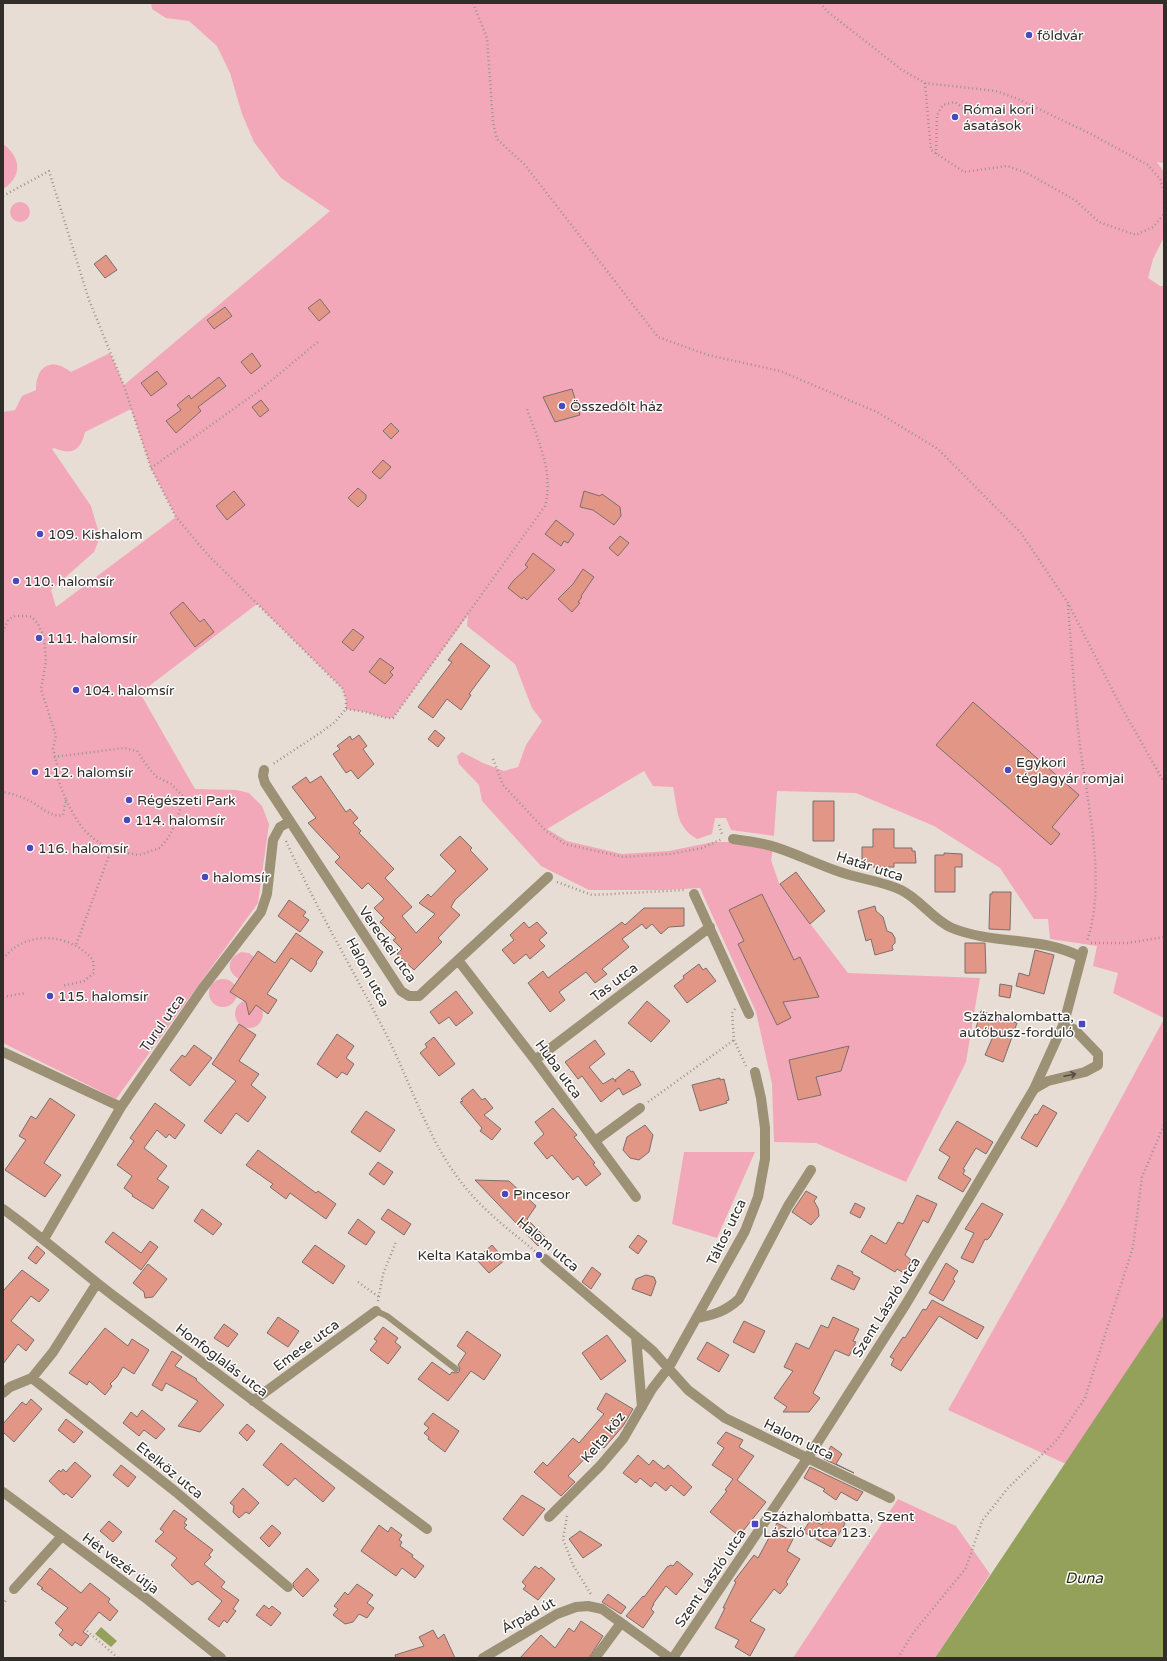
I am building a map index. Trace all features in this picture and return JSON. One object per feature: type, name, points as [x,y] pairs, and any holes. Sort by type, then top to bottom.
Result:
[{"type":"street","name":"Vereckei utca","points":[[264,770],[263,776],[265,784],[285,825],[401,991],[409,996],[419,996],[548,877]]},
{"type":"street","name":"Turul utca","points":[[44,1239],[121,1107],[202,989],[262,912],[268,894],[273,840],[285,825]]},
{"type":"street","name":"Határ utca","points":[[729,839],[778,848],[841,872],[889,885],[908,894],[940,921],[952,928],[1009,942],[1037,942],[1068,950],[1084,950]]},
{"type":"street","points":[[694,894],[747,1009]]},
{"type":"street","name":"Tas utca","points":[[535,1060],[710,927]]},
{"type":"street","name":"Szent László utca","points":[[674,1658],[807,1459],[906,1304],[1034,1089],[1064,1023],[1084,950]]},
{"type":"street","name":"Huba utca","points":[[458,960],[535,1060],[636,1198]]},
{"type":"street","points":[[1034,1089],[1048,1081],[1085,1072],[1098,1065],[1098,1054],[1075,1030],[1064,1023]]},
{"type":"street","points":[[3,1052],[121,1107]]},
{"type":"street","name":"Táltos utca","points":[[669,1367],[745,1231],[758,1197],[764,1159],[765,1128],[756,1074]]},
{"type":"street","points":[[595,1141],[640,1108]]},
{"type":"street","points":[[697,1318],[712,1316],[728,1310],[739,1299],[788,1206],[811,1170]]},
{"type":"street","name":"Honfoglalás utca","points":[[3,1209],[44,1239],[97,1283],[253,1401],[427,1529]]},
{"type":"street","name":"Halom utca","points":[[545,1259],[669,1367],[688,1390],[725,1418],[890,1498]]},
{"type":"street","points":[[3,1393],[10,1387],[32,1378],[54,1352],[97,1283]]},
{"type":"street","name":"Emese utca","points":[[253,1401],[376,1311]]},
{"type":"street","points":[[636,1337],[642,1409]]},
{"type":"street","name":"Kelta köz","points":[[549,1517],[571,1496],[623,1439],[642,1409],[652,1389],[669,1367]]},
{"type":"street","name":"Etelköz utca","points":[[32,1378],[176,1492],[288,1587]]},
{"type":"street","name":"Hét vezér útja","points":[[3,1492],[147,1599],[221,1658]]},
{"type":"street","points":[[14,1589],[62,1536]]},
{"type":"street","name":"Árpád út","points":[[483,1658],[557,1614],[582,1607],[602,1609]]},
{"type":"street","points":[[602,1609],[670,1658]]},
{"type":"street","points":[[596,1658],[621,1623]]},
{"type":"lane","points":[[376,1311],[387,1316],[456,1369]]},
{"type":"path","points":[[473,3],[487,38],[493,122],[497,139],[525,165],[658,337],[708,355],[780,371],[877,412],[938,449],[1021,533],[1068,603],[1118,701],[1164,782]]},
{"type":"path","points":[[820,3],[828,12],[902,70],[925,83],[996,90],[1091,134],[1148,166],[1160,180],[1164,192],[1164,208]]},
{"type":"path","points":[[925,83],[931,150],[964,172],[1007,166],[1027,173],[1075,200],[1099,222],[1136,235],[1153,227],[1164,214]]},
{"type":"path","points":[[936,154],[937,115],[943,105],[955,102],[965,109],[968,120],[962,130]]},
{"type":"path","points":[[3,196],[49,171],[89,300],[124,386],[151,468],[176,517],[208,555],[343,689],[346,700],[346,709],[335,722],[264,770]]},
{"type":"path","points":[[151,468],[260,390],[319,341]]},
{"type":"path","points":[[346,709],[387,718],[394,718],[545,506],[548,494],[548,484],[543,453],[527,409]]},
{"type":"path","points":[[1068,603],[1078,729],[1094,852],[1096,905],[1084,950],[1164,937]]},
{"type":"path","points":[[3,632],[8,620],[15,616],[32,617],[38,624],[44,638],[46,662],[42,689],[56,736],[53,748],[54,757],[57,765],[57,777],[66,800],[80,827],[96,841],[111,850],[139,855],[160,848],[168,838],[175,825],[184,797],[171,784],[153,774],[137,751],[124,748],[54,757]]},
{"type":"path","points":[[493,759],[503,785],[546,831],[565,844],[623,857],[670,854],[702,848],[729,839],[719,825]]},
{"type":"path","points":[[3,792],[30,801],[40,808],[59,816],[63,815],[66,800]]},
{"type":"path","name":"Halom utca","points":[[285,825],[300,872],[385,1032],[433,1136],[450,1167],[465,1188],[491,1214],[545,1259]]},
{"type":"path","points":[[76,945],[111,850]]},
{"type":"path","points":[[548,877],[568,888],[592,894],[690,890],[694,894]]},
{"type":"path","points":[[3,959],[10,950],[23,942],[36,938],[54,937],[76,945],[93,960],[94,974],[84,981],[62,986]]},
{"type":"path","points":[[3,997],[25,993]]},
{"type":"path","points":[[747,1009],[734,1010],[732,1013],[734,1040],[751,1076],[756,1074]]},
{"type":"path","points":[[640,1108],[734,1040]]},
{"type":"path","points":[[898,1658],[913,1633],[966,1568],[982,1521],[1008,1488],[1057,1440],[1085,1398],[1132,1247],[1142,1177],[1164,1125]]},
{"type":"path","points":[[376,1311],[383,1274],[396,1242]]},
{"type":"path","points":[[358,1282],[379,1297]]},
{"type":"path","points":[[571,1496],[563,1539],[574,1565],[602,1609]]},
{"type":"path","points":[[87,1631],[118,1658]]},
{"type":"shaded area","points":[[151,3],[1164,3],[1164,163],[1157,162],[1164,172],[1164,237],[1153,259],[1148,278],[1160,286],[1164,286],[1164,1018],[1113,993],[1118,973],[1093,966],[1097,946],[1050,939],[1048,919],[1034,919],[1000,868],[934,826],[856,793],[777,791],[774,836],[731,830],[726,818],[715,818],[712,834],[697,839],[690,834],[681,823],[673,787],[653,786],[644,771],[547,829],[567,841],[622,854],[669,851],[713,842],[740,842],[773,849],[771,860],[779,883],[848,973],[980,978],[966,1062],[906,1182],[816,1143],[774,1142],[772,1084],[756,1012],[700,888],[664,890],[589,890],[541,866],[482,801],[479,785],[459,764],[457,756],[462,752],[483,763],[504,771],[518,767],[526,745],[542,721],[532,708],[515,664],[467,626],[468,615],[393,718],[387,718],[346,709],[346,700],[343,689],[257,604],[140,693],[195,789],[237,790],[249,793],[262,806],[269,824],[258,903],[116,1099],[3,1043],[3,412],[15,410],[22,396],[36,390],[39,375],[42,369],[46,366],[58,365],[71,372],[110,353],[124,385],[330,211],[281,178],[254,142],[242,114],[230,73],[217,46],[189,21],[166,18],[152,9]],"holes":[[[131,409],[151,468],[176,517],[56,607],[51,590],[94,552],[100,537],[91,506],[52,449],[54,448],[66,451],[75,450],[81,443],[85,432]]]},
{"type":"shaded area","points":[[3,144],[9,149],[16,161],[17,172],[14,178],[3,189]]},
{"type":"shaded area","points":[[20,202],[27,205],[30,212],[27,219],[20,222],[13,219],[10,212],[13,205]]},
{"type":"shaded area","points":[[241,952],[249,953],[255,958],[241,980],[230,970],[230,962]]},
{"type":"shaded area","points":[[223,979],[233,983],[237,993],[233,1003],[223,1007],[213,1003],[209,993],[213,983]]},
{"type":"shaded area","points":[[249,1000],[259,1004],[263,1014],[259,1024],[249,1028],[239,1024],[235,1014],[239,1004]]},
{"type":"shaded area","points":[[1164,1019],[1164,1315],[1066,1464],[948,1410],[1063,1206]]},
{"type":"shaded area","points":[[684,1152],[755,1152],[717,1238],[672,1224]]},
{"type":"shaded area","points":[[898,1499],[956,1526],[990,1574],[935,1658],[793,1658]]},
{"type":"water","name":"Duna","points":[[1164,1315],[1164,1658],[935,1658]]},
{"type":"water","points":[[101,1627],[117,1641],[111,1647],[95,1634]]},
{"type":"building","points":[[106,255],[117,270],[105,278],[94,264]]},
{"type":"building","points":[[320,299],[330,312],[319,321],[308,308]]},
{"type":"building","points":[[225,307],[232,316],[214,329],[207,320]]},
{"type":"building","points":[[252,353],[261,366],[251,374],[241,362]]},
{"type":"building","points":[[157,371],[167,384],[151,396],[141,383]]},
{"type":"building","points":[[219,377],[226,386],[198,407],[201,411],[176,433],[166,421],[181,410],[177,405],[189,395],[191,399]]},
{"type":"building","name":"Összedőlt ház","points":[[572,389],[580,415],[555,422],[543,397]]},
{"type":"building","points":[[261,400],[269,410],[260,417],[252,407]]},
{"type":"building","points":[[391,423],[399,431],[391,439],[383,431]]},
{"type":"building","points":[[383,460],[391,467],[380,479],[372,472]]},
{"type":"building","points":[[358,488],[366,495],[366,499],[358,507],[348,498]]},
{"type":"building","points":[[234,491],[245,505],[227,520],[216,506]]},
{"type":"building","points":[[584,491],[600,496],[602,494],[620,507],[621,516],[614,525],[593,510],[580,507]]},
{"type":"building","points":[[556,520],[574,534],[568,543],[564,541],[561,546],[545,534]]},
{"type":"building","points":[[620,536],[629,543],[618,556],[609,548]]},
{"type":"building","points":[[533,553],[555,570],[527,600],[524,597],[522,599],[508,588],[513,581],[528,567],[525,565]]},
{"type":"building","points":[[583,569],[594,577],[581,596],[582,597],[578,602],[580,603],[572,612],[558,599],[573,584]]},
{"type":"building","points":[[183,602],[200,622],[204,619],[214,632],[195,647],[170,613]]},
{"type":"building","points":[[353,629],[364,637],[353,651],[342,642]]},
{"type":"building","points":[[461,643],[490,666],[469,694],[471,695],[461,710],[447,699],[433,718],[418,707],[452,662],[448,660]]},
{"type":"building","points":[[380,658],[394,668],[390,672],[393,675],[385,684],[369,672]]},
{"type":"building","name":"Egykori téglagyár romjai","points":[[973,702],[1079,795],[1052,827],[1060,834],[1051,845],[936,745]]},
{"type":"building","points":[[435,730],[445,738],[438,747],[428,739]]},
{"type":"building","points":[[359,735],[367,746],[363,749],[374,764],[358,779],[351,770],[346,773],[333,754],[340,749],[337,746],[350,736],[352,740]]},
{"type":"building","points":[[321,776],[346,812],[350,809],[358,818],[353,823],[361,831],[359,833],[394,869],[385,878],[412,907],[402,916],[416,933],[435,914],[419,903],[428,894],[431,897],[456,871],[440,855],[460,836],[472,848],[470,850],[488,869],[455,900],[451,907],[460,915],[438,938],[442,942],[414,970],[397,954],[402,949],[393,940],[396,938],[380,922],[384,918],[374,908],[384,899],[368,883],[362,889],[335,862],[340,857],[308,823],[316,818],[292,787],[306,777],[310,783]]},
{"type":"building","points":[[813,801],[834,801],[834,841],[813,841]]},
{"type":"building","points":[[873,829],[894,829],[894,848],[912,848],[912,851],[915,851],[916,863],[894,863],[894,867],[873,867],[873,865],[862,865],[862,847],[873,847]]},
{"type":"building","points":[[944,853],[962,854],[962,867],[955,867],[955,892],[935,892],[935,855],[944,855]]},
{"type":"building","points":[[796,872],[825,911],[810,924],[780,884]]},
{"type":"building","points":[[992,892],[1011,892],[1010,930],[989,929],[990,894],[992,894]]},
{"type":"building","points":[[762,894],[794,960],[800,957],[819,997],[783,1002],[791,1018],[777,1025],[738,944],[744,941],[729,910]]},
{"type":"building","points":[[289,900],[306,912],[303,916],[309,920],[300,932],[278,916]]},
{"type":"building","points":[[875,906],[876,911],[883,917],[887,931],[892,933],[895,938],[895,943],[892,946],[893,950],[875,955],[871,939],[866,941],[858,911]]},
{"type":"building","points":[[644,908],[684,908],[684,926],[669,927],[661,934],[652,924],[646,929],[642,924],[622,939],[629,947],[602,969],[607,974],[595,983],[586,972],[559,992],[565,1000],[550,1012],[528,983],[543,971],[548,978],[622,922],[625,925]]},
{"type":"building","points":[[524,922],[529,928],[537,922],[547,933],[539,940],[545,946],[530,959],[526,954],[514,964],[502,950],[514,940],[510,935]]},
{"type":"building","points":[[296,933],[323,952],[316,962],[317,963],[311,972],[291,958],[267,994],[277,1000],[268,1014],[256,1005],[249,1015],[246,1002],[230,992],[258,951],[275,963]]},
{"type":"building","points":[[965,943],[985,943],[986,973],[965,973]]},
{"type":"building","points":[[1035,950],[1054,955],[1044,994],[1016,986],[1019,973],[1029,976]]},
{"type":"building","points":[[699,964],[703,970],[706,968],[716,981],[687,1003],[674,986],[684,978],[683,976]]},
{"type":"building","points":[[1000,984],[1012,986],[1010,998],[999,996]]},
{"type":"building","points":[[456,991],[473,1013],[456,1026],[449,1017],[439,1024],[430,1012]]},
{"type":"building","points":[[647,1001],[670,1021],[651,1042],[628,1023]]},
{"type":"building","points":[[981,1011],[1017,1023],[1003,1062],[985,1055],[994,1034],[976,1028]]},
{"type":"building","points":[[239,1024],[256,1035],[239,1061],[259,1074],[251,1085],[266,1097],[248,1122],[236,1113],[221,1134],[204,1121],[236,1081],[212,1064]]},
{"type":"building","points":[[337,1034],[354,1046],[346,1058],[354,1064],[347,1075],[342,1072],[337,1078],[317,1064]]},
{"type":"building","points":[[434,1037],[455,1064],[439,1076],[420,1053],[427,1047],[425,1044]]},
{"type":"building","points":[[595,1040],[605,1054],[589,1067],[603,1084],[613,1078],[616,1082],[615,1080],[629,1069],[631,1072],[633,1071],[641,1085],[623,1095],[619,1088],[601,1102],[582,1076],[578,1079],[565,1062]]},
{"type":"building","points":[[194,1045],[212,1058],[190,1086],[170,1070],[182,1055],[185,1057]]},
{"type":"building","points":[[849,1046],[841,1071],[816,1077],[821,1095],[798,1100],[789,1060]]},
{"type":"building","points":[[720,1078],[720,1080],[724,1079],[729,1100],[726,1101],[727,1103],[700,1111],[692,1085]]},
{"type":"building","points":[[473,1089],[482,1100],[485,1098],[493,1108],[484,1115],[501,1129],[492,1140],[480,1131],[482,1128],[460,1102],[463,1101],[461,1099]]},
{"type":"building","points":[[50,1098],[75,1115],[44,1163],[61,1175],[45,1197],[5,1170],[26,1140],[19,1136],[31,1116],[36,1119]]},
{"type":"building","points":[[155,1103],[185,1125],[175,1139],[169,1134],[166,1138],[157,1130],[144,1148],[167,1166],[157,1179],[169,1187],[153,1209],[132,1196],[133,1195],[124,1188],[132,1176],[117,1165],[134,1141],[130,1138]]},
{"type":"building","points":[[1043,1105],[1057,1113],[1037,1147],[1021,1138],[1035,1114],[1037,1115]]},
{"type":"building","points":[[553,1108],[577,1135],[574,1137],[595,1163],[593,1164],[601,1174],[586,1186],[578,1176],[573,1180],[552,1155],[547,1159],[534,1143],[544,1134],[535,1122]]},
{"type":"building","points":[[366,1111],[395,1130],[380,1152],[351,1132]]},
{"type":"building","points":[[957,1121],[993,1142],[986,1154],[976,1148],[963,1169],[965,1170],[963,1174],[971,1179],[963,1192],[938,1178],[950,1157],[939,1150]]},
{"type":"building","points":[[645,1125],[653,1135],[649,1152],[639,1160],[630,1158],[623,1150],[627,1137]]},
{"type":"building","points":[[258,1150],[316,1193],[318,1191],[336,1204],[326,1219],[290,1193],[286,1199],[270,1187],[273,1184],[246,1165]]},
{"type":"building","points":[[378,1162],[393,1172],[384,1185],[369,1174]]},
{"type":"building","name":"Pincesor","points":[[475,1180],[509,1181],[536,1206],[527,1219],[546,1238],[538,1246]]},
{"type":"building","points":[[806,1191],[817,1197],[814,1201],[818,1208],[819,1216],[811,1225],[792,1212]]},
{"type":"building","points":[[917,1195],[937,1204],[928,1223],[923,1220],[905,1255],[911,1260],[904,1273],[897,1269],[895,1272],[861,1252],[871,1235],[886,1244],[898,1222],[903,1224]]},
{"type":"building","points":[[855,1203],[865,1208],[860,1218],[850,1213]]},
{"type":"building","points":[[982,1203],[1003,1214],[990,1237],[987,1240],[985,1239],[973,1263],[961,1258],[974,1233],[965,1229]]},
{"type":"building","points":[[202,1209],[222,1224],[213,1235],[194,1221]]},
{"type":"building","points":[[388,1209],[411,1224],[404,1235],[381,1219]]},
{"type":"building","points":[[358,1219],[375,1232],[366,1245],[348,1233]]},
{"type":"building","points":[[113,1232],[141,1253],[150,1241],[158,1247],[141,1270],[105,1242]]},
{"type":"building","points":[[638,1235],[647,1241],[638,1254],[629,1247]]},
{"type":"building","points":[[315,1245],[345,1266],[333,1284],[302,1262]]},
{"type":"building","points":[[492,1245],[505,1260],[489,1273],[476,1259]]},
{"type":"building","points":[[37,1246],[45,1253],[36,1264],[28,1258]]},
{"type":"building","points":[[946,1263],[958,1271],[953,1279],[955,1281],[943,1301],[929,1293]]},
{"type":"building","points":[[148,1264],[167,1279],[153,1297],[145,1298],[144,1292],[133,1283]]},
{"type":"building","points":[[838,1265],[853,1272],[852,1274],[860,1278],[854,1290],[831,1279]]},
{"type":"building","points":[[592,1267],[601,1274],[591,1289],[582,1282]]},
{"type":"building","points":[[22,1270],[49,1290],[39,1302],[31,1296],[11,1321],[34,1340],[26,1351],[18,1344],[3,1364],[3,1291]]},
{"type":"building","points":[[646,1275],[654,1277],[656,1282],[651,1296],[632,1289],[636,1279]]},
{"type":"building","points":[[932,1300],[984,1327],[977,1339],[939,1316],[901,1371],[891,1365],[894,1359],[890,1357],[903,1337],[905,1338],[923,1309],[926,1310]]},
{"type":"building","points":[[278,1317],[299,1331],[288,1347],[267,1333]]},
{"type":"building","points":[[833,1317],[859,1329],[853,1341],[856,1342],[849,1356],[835,1350],[813,1393],[820,1398],[809,1412],[783,1412],[787,1407],[774,1398],[793,1371],[784,1367],[796,1343],[809,1349],[821,1325],[828,1328]]},
{"type":"building","points":[[744,1321],[765,1331],[754,1353],[733,1342]]},
{"type":"building","points":[[224,1324],[238,1334],[228,1347],[214,1338]]},
{"type":"building","points":[[383,1327],[398,1338],[395,1342],[401,1347],[388,1364],[370,1350],[377,1341],[374,1339]]},
{"type":"building","points":[[105,1328],[128,1346],[132,1339],[149,1350],[134,1374],[123,1367],[117,1377],[110,1384],[112,1386],[105,1395],[89,1381],[87,1385],[69,1373]]},
{"type":"building","points":[[467,1331],[501,1355],[484,1380],[471,1371],[448,1401],[418,1379],[432,1362],[450,1375],[452,1372],[459,1372],[460,1368],[458,1365],[466,1353],[457,1346]]},
{"type":"building","points":[[607,1335],[626,1361],[601,1380],[582,1353]]},
{"type":"building","points":[[707,1342],[729,1355],[719,1372],[697,1359]]},
{"type":"building","points":[[172,1351],[182,1357],[175,1366],[197,1379],[196,1380],[224,1405],[200,1432],[178,1426],[198,1401],[166,1383],[162,1391],[152,1385]]},
{"type":"building","points":[[606,1393],[633,1409],[623,1426],[604,1448],[599,1444],[568,1476],[575,1482],[561,1496],[534,1472],[543,1462],[547,1466],[573,1438],[579,1443],[604,1414],[597,1409]]},
{"type":"building","points":[[31,1399],[42,1409],[14,1442],[3,1432],[3,1424],[22,1402],[26,1405]]},
{"type":"building","points":[[142,1410],[165,1429],[156,1439],[144,1430],[139,1436],[123,1423],[131,1412],[137,1417]]},
{"type":"building","points":[[433,1413],[459,1431],[445,1452],[428,1439],[429,1437],[424,1433],[429,1428],[424,1424]]},
{"type":"building","points":[[66,1419],[83,1432],[74,1443],[58,1430]]},
{"type":"building","points":[[247,1424],[255,1431],[247,1441],[239,1433]]},
{"type":"building","points":[[726,1432],[743,1440],[739,1447],[754,1456],[737,1480],[766,1502],[739,1536],[710,1512],[727,1491],[725,1490],[733,1479],[712,1465],[724,1448],[717,1443]]},
{"type":"building","points":[[281,1443],[335,1488],[323,1502],[295,1478],[288,1486],[263,1465]]},
{"type":"building","points":[[831,1446],[842,1454],[836,1464],[854,1473],[824,1459]]},
{"type":"building","points":[[638,1455],[649,1465],[653,1460],[664,1469],[668,1465],[692,1487],[684,1496],[671,1485],[666,1491],[655,1482],[651,1487],[640,1478],[636,1483],[623,1473]]},
{"type":"building","points":[[75,1462],[91,1476],[72,1498],[66,1493],[64,1495],[49,1481],[59,1470],[61,1472],[63,1469],[66,1472]]},
{"type":"building","points":[[121,1465],[136,1477],[128,1487],[113,1475]]},
{"type":"building","points":[[810,1467],[863,1492],[857,1501],[841,1492],[836,1500],[823,1491],[825,1489],[804,1478]]},
{"type":"building","points":[[243,1488],[259,1503],[249,1514],[246,1512],[239,1518],[233,1512],[234,1506],[230,1503]]},
{"type":"building","points":[[522,1495],[545,1509],[523,1536],[503,1519]]},
{"type":"building","points":[[174,1510],[187,1519],[184,1523],[187,1525],[184,1528],[213,1550],[209,1555],[211,1557],[204,1564],[225,1582],[221,1587],[239,1600],[233,1609],[236,1611],[227,1623],[224,1620],[219,1627],[208,1619],[222,1601],[198,1581],[192,1585],[171,1565],[177,1558],[155,1541],[164,1532],[160,1529]]},
{"type":"building","points":[[829,1512],[843,1519],[845,1524],[831,1547],[803,1532],[811,1519],[822,1525]]},
{"type":"building","points":[[109,1521],[122,1532],[113,1542],[100,1531]]},
{"type":"building","points":[[777,1523],[796,1533],[787,1551],[800,1559],[786,1582],[788,1584],[780,1594],[774,1589],[750,1621],[765,1629],[750,1656],[735,1647],[739,1640],[715,1628],[736,1582],[734,1581],[754,1555],[758,1558]]},
{"type":"building","points":[[272,1525],[281,1533],[269,1547],[260,1538]]},
{"type":"building","points":[[379,1525],[388,1532],[391,1527],[402,1535],[399,1540],[402,1542],[400,1546],[413,1555],[412,1557],[424,1566],[415,1578],[402,1568],[396,1576],[361,1551]]},
{"type":"building","points":[[580,1531],[602,1545],[583,1558],[569,1539]]},
{"type":"building","points":[[677,1561],[693,1574],[676,1595],[666,1586],[653,1604],[651,1609],[654,1612],[643,1628],[626,1616],[643,1596],[644,1597],[667,1567],[671,1565],[673,1566]]},
{"type":"building","points":[[535,1566],[539,1569],[541,1567],[555,1579],[538,1600],[523,1589],[526,1586],[522,1582]]},
{"type":"building","points":[[50,1568],[81,1593],[90,1583],[110,1599],[108,1602],[118,1611],[110,1621],[99,1612],[83,1632],[89,1636],[81,1646],[75,1642],[72,1646],[59,1635],[63,1630],[55,1623],[68,1608],[41,1589],[43,1588],[37,1584]]},
{"type":"building","points":[[307,1568],[319,1580],[303,1597],[294,1588],[293,1583]]},
{"type":"building","points":[[357,1584],[373,1595],[367,1603],[374,1608],[367,1618],[359,1614],[353,1622],[345,1624],[333,1615],[338,1609],[334,1606],[345,1592],[348,1595]]},
{"type":"building","points":[[608,1594],[626,1607],[621,1614],[602,1602]]},
{"type":"building","points":[[264,1605],[269,1609],[272,1606],[281,1613],[271,1626],[256,1615]]},
{"type":"building","points":[[581,1621],[603,1636],[589,1658],[520,1658],[541,1635],[555,1648],[569,1628],[574,1632]]},
{"type":"building","points":[[433,1630],[438,1639],[444,1634],[455,1658],[396,1658],[395,1655],[424,1646],[419,1637]]},
{"type":"place","name":"földvár","points":[[1029,35]]},
{"type":"place","name":"Római kori ásatások","points":[[955,117]]},
{"type":"place","name":"Összedőlt ház","points":[[562,406]]},
{"type":"place","name":"109. Kishalom","points":[[40,534]]},
{"type":"place","name":"110. halomsír","points":[[16,581]]},
{"type":"place","name":"111. halomsír","points":[[39,638]]},
{"type":"place","name":"104. halomsír","points":[[76,690]]},
{"type":"place","name":"Egykori téglagyár romjai","points":[[1008,770]]},
{"type":"place","name":"112. halomsír","points":[[35,772]]},
{"type":"place","name":"Régészeti Park","points":[[129,800]]},
{"type":"place","name":"114. halomsír","points":[[127,820]]},
{"type":"place","name":"116. halomsír","points":[[30,848]]},
{"type":"place","name":"halomsír","points":[[205,877]]},
{"type":"place","name":"115. halomsír","points":[[50,996]]},
{"type":"place","name":"Százhalombatta, autóbusz-forduló","points":[[1082,1024]]},
{"type":"place","name":"Pincesor","points":[[505,1194]]},
{"type":"place","name":"Kelta Katakomba","points":[[539,1255]]},
{"type":"place","name":"Százhalombatta, Szent László utca 123.","points":[[755,1524]]}]
